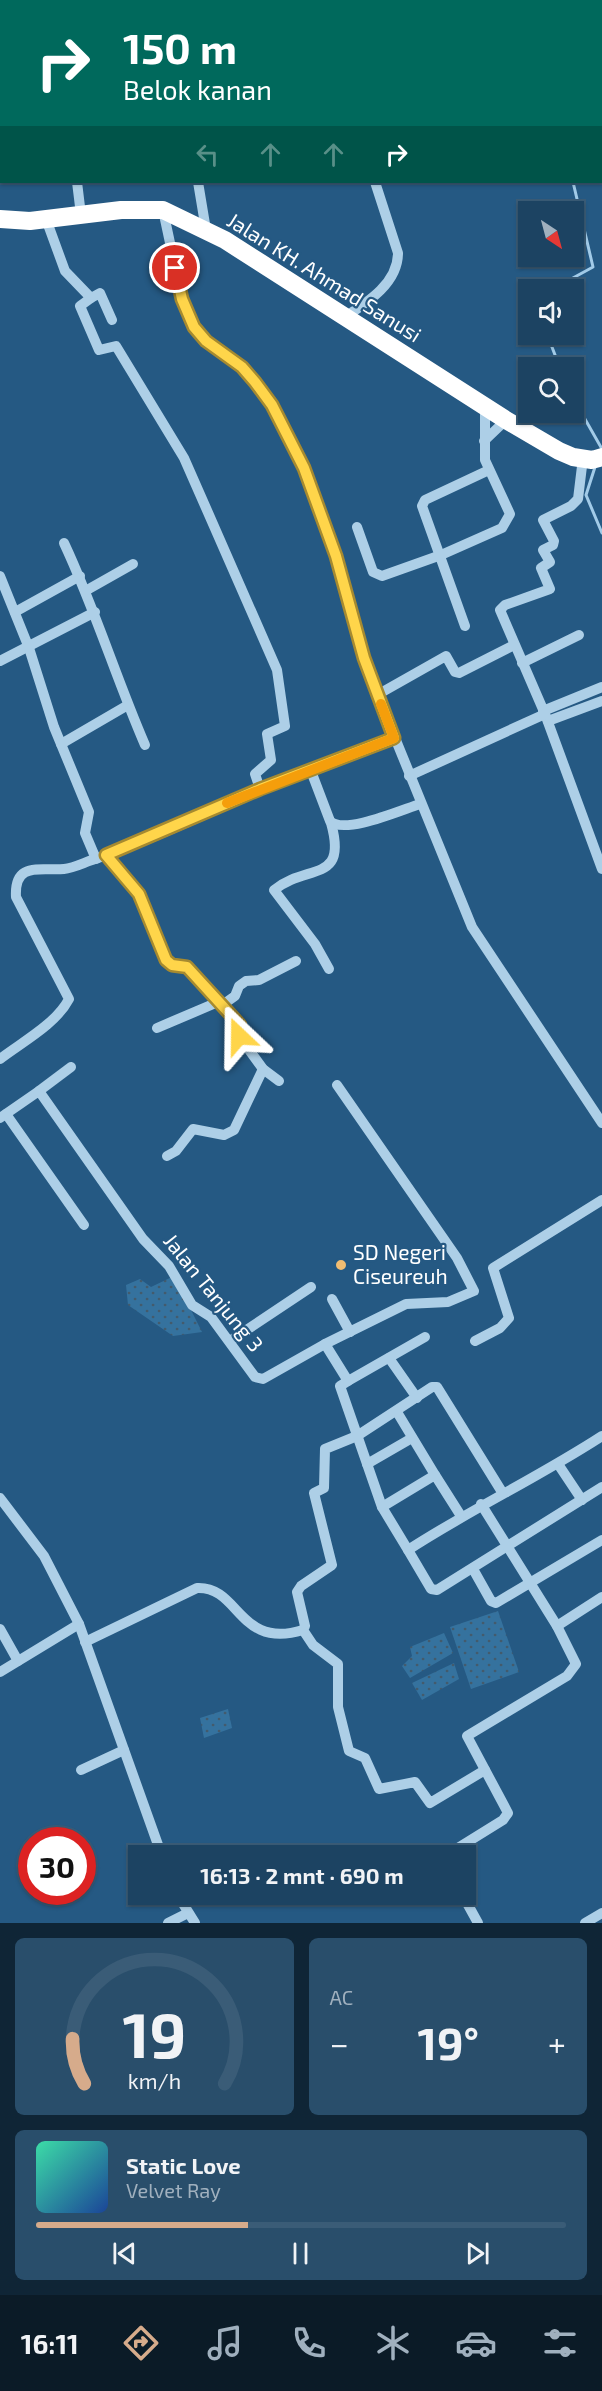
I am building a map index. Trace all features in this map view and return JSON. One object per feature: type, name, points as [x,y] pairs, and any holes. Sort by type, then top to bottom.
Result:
[{"type":"highway","name":"Jalan KH. Ahmad Sanusi","points":[[0,219],[15,222],[142,208],[163,210],[206,230],[485,407],[559,451],[592,458]]},
{"type":"street","points":[[77,183],[81,214]]},
{"type":"street","points":[[198,183],[206,230]]},
{"type":"street","points":[[345,317],[386,284],[398,263],[398,253],[375,183]]},
{"type":"street","points":[[163,210],[182,299],[194,327],[206,341],[242,367],[255,382],[272,405],[304,468],[336,556],[364,658],[377,695],[472,927],[602,1123]]},
{"type":"street","points":[[46,219],[65,271],[80,283],[91,298]]},
{"type":"street","points":[[112,320],[100,293],[80,306],[99,350],[116,346],[184,458],[277,670],[285,726],[267,734],[271,760],[255,773],[260,789]]},
{"type":"street","points":[[357,527],[377,575],[389,574],[441,555],[502,528],[508,521],[508,508],[489,470],[484,441],[485,407]]},
{"type":"street","points":[[484,441],[506,420]]},
{"type":"street","points":[[592,458],[578,499],[571,506],[543,520],[554,543],[543,550],[551,559],[549,564],[541,568],[550,589],[504,604],[500,610],[545,715],[602,869]]},
{"type":"street","points":[[465,626],[441,555],[422,512],[425,500],[489,470]]},
{"type":"street","points":[[64,543],[87,590],[128,705],[145,745]]},
{"type":"street","points":[[87,590],[133,564]]},
{"type":"street","points":[[0,576],[29,648],[61,744],[89,812],[85,833],[101,857],[139,894],[166,960],[172,965],[187,967],[240,1025],[239,1036],[263,1069],[279,1081]]},
{"type":"street","points":[[15,612],[80,576]]},
{"type":"street","points":[[0,661],[95,612]]},
{"type":"street","points":[[522,663],[579,635]]},
{"type":"street","points":[[377,695],[446,656],[455,672],[459,673],[514,645]]},
{"type":"street","points":[[409,776],[602,687]]},
{"type":"street","points":[[545,715],[602,701]]},
{"type":"street","points":[[61,744],[128,705]]},
{"type":"street","points":[[0,1059],[65,1006],[69,999],[16,897],[15,884],[22,875],[32,869],[65,869],[101,857],[260,789],[394,738]]},
{"type":"street","points":[[310,771],[336,825],[336,856],[328,866],[274,890],[315,944],[329,969]]},
{"type":"street","points":[[336,825],[420,804]]},
{"type":"street","points":[[157,1028],[220,1004],[235,996],[239,986],[246,981],[258,980],[296,961]]},
{"type":"street","points":[[71,1067],[3,1116],[84,1224]]},
{"type":"street","points":[[167,1156],[176,1151],[193,1129],[224,1134],[234,1130],[263,1069]]},
{"type":"street","points":[[337,1085],[457,1258],[474,1291],[448,1302],[406,1304],[326,1344],[348,1381]]},
{"type":"street","name":"Jalan Tanjung 3","points":[[39,1091],[143,1239],[169,1266],[192,1305],[211,1317],[259,1378],[326,1344]]},
{"type":"street","points":[[475,1341],[500,1328],[508,1318],[493,1268],[602,1200]]},
{"type":"street","points":[[230,1341],[310,1287]]},
{"type":"street","points":[[332,1299],[350,1332]]},
{"type":"street","points":[[425,1337],[340,1386],[382,1507],[433,1590],[439,1590],[602,1487]]},
{"type":"street","points":[[389,1358],[417,1398]]},
{"type":"street","points":[[303,1630],[305,1626],[298,1589],[332,1565],[314,1493],[324,1488],[323,1451],[327,1447],[357,1436],[432,1387],[437,1387],[502,1492]]},
{"type":"street","points":[[397,1412],[461,1516]]},
{"type":"street","points":[[408,1550],[481,1504],[558,1464],[602,1436]]},
{"type":"street","points":[[367,1464],[412,1438]]},
{"type":"street","points":[[558,1464],[582,1500]]},
{"type":"street","points":[[382,1507],[435,1476]]},
{"type":"street","points":[[0,1498],[44,1556],[79,1624],[158,1845]]},
{"type":"street","points":[[462,1845],[506,1817],[508,1809],[467,1740],[468,1735],[567,1676],[575,1669],[576,1660],[481,1504]]},
{"type":"street","points":[[472,1569],[494,1602],[602,1540]]},
{"type":"street","points":[[85,1642],[197,1588],[213,1590],[246,1621],[266,1633],[278,1635],[303,1630]]},
{"type":"street","points":[[557,1626],[602,1597]]},
{"type":"street","points":[[0,1672],[79,1624]]},
{"type":"street","points":[[0,1629],[18,1661]]},
{"type":"street","points":[[303,1630],[313,1645],[338,1663],[338,1707],[347,1747],[350,1753],[365,1758],[379,1789],[415,1782],[430,1803],[485,1770]]},
{"type":"street","points":[[81,1770],[124,1750]]},
{"type":"street","points":[[183,1905],[195,1923]]},
{"type":"street","points":[[468,1905],[478,1923]]},
{"type":"street","points":[[168,1923],[188,1913]]},
{"type":"street","points":[[585,1923],[602,1913]]},
{"type":"shaded area","points":[[174,1276],[202,1332],[173,1336],[128,1305],[126,1285],[140,1279],[151,1287]]},
{"type":"shaded area","points":[[498,1611],[519,1672],[471,1689],[450,1627]]},
{"type":"shaded area","points":[[444,1633],[453,1653],[410,1678],[402,1666],[412,1656],[410,1647]]},
{"type":"shaded area","points":[[454,1663],[459,1679],[422,1700],[412,1683]]},
{"type":"shaded area","points":[[228,1709],[232,1728],[204,1738],[200,1718]]},
{"type":"waterway","points":[[571,279],[593,267],[573,183]]},
{"type":"waterway","points":[[551,345],[556,357]]},
{"type":"waterway","points":[[584,417],[602,449]]},
{"type":"waterway","points":[[595,467],[586,495],[602,533]]},
{"type":"slow traffic","points":[[227,803],[394,738],[381,704]]},
{"type":"place","name":"SD Negeri Ciseureuh","points":[[341,1265]]},
{"type":"route","points":[[175,268],[182,299],[194,327],[206,341],[242,367],[266,395],[304,468],[336,556],[369,674],[394,738],[344,759],[260,789],[106,855],[139,894],[168,963],[187,967],[240,1025],[239,1036]]}]
